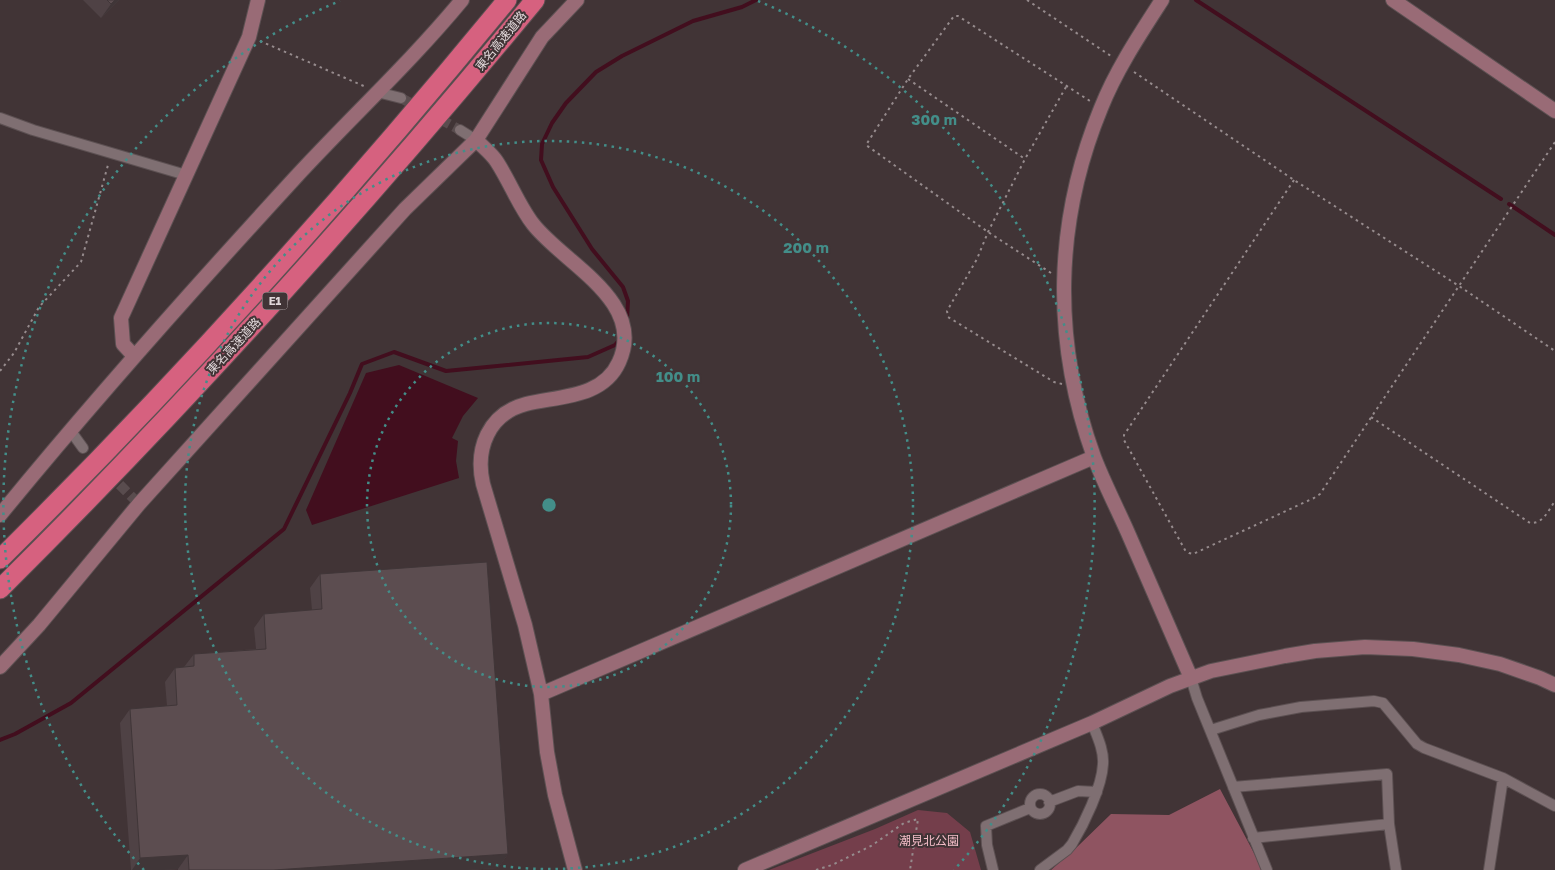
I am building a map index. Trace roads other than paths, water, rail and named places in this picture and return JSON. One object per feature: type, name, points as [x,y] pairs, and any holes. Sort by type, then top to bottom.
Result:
[{"type":"highway","name":"東名高速道路","points":[[0,559],[114,443],[235,314],[418,106],[507,0]]},
{"type":"highway","name":"東名高速道路","points":[[0,589],[147,440],[253,326],[440,114],[535,0]]},
{"type":"street","points":[[134,356],[123,344],[121,318],[248,36],[258,0]]},
{"type":"street","points":[[0,516],[70,430],[134,356],[294,178],[437,30],[462,0]]},
{"type":"street","points":[[0,667],[39,625],[139,504],[405,209],[476,140],[542,37],[577,0]]},
{"type":"street","points":[[1162,0],[1123,64],[1101,108],[1087,146],[1076,184],[1067,234],[1063,280],[1064,324],[1074,387],[1094,457],[1191,678],[1267,870]]},
{"type":"street","points":[[1393,0],[1555,111]]},
{"type":"street","points":[[377,92],[401,98]]},
{"type":"street","points":[[0,118],[32,130],[186,175]]},
{"type":"street","points":[[460,130],[476,140],[496,160],[533,224],[553,245],[601,286],[610,298],[623,325],[624,336],[619,362],[600,385],[572,396],[524,404],[509,412],[496,421],[487,433],[480,459],[482,478],[525,625],[541,694],[547,752],[555,795],[575,870]]},
{"type":"street","points":[[70,430],[83,448]]},
{"type":"street","points":[[541,694],[1094,457]]},
{"type":"street","points":[[745,870],[1092,723],[1170,686],[1211,671],[1285,656],[1365,647],[1413,649],[1459,655],[1500,664],[1555,684]]},
{"type":"street","points":[[1211,730],[1267,713],[1301,707],[1374,700],[1383,703],[1417,744],[1503,778],[1555,806]]},
{"type":"street","points":[[1040,870],[1072,844],[1097,792],[1103,764],[1102,751],[1092,723]]},
{"type":"street","points":[[1233,787],[1387,774],[1390,824],[1396,870]]},
{"type":"street","points":[[1489,870],[1503,778]]},
{"type":"street","points":[[993,870],[987,845],[986,826],[1030,808],[1035,813],[1041,814],[1047,811],[1049,802],[1078,791],[1097,792]]},
{"type":"street","points":[[1253,838],[1390,824]]},
{"type":"waterway","points":[[627,319],[628,301],[623,287],[592,249],[553,187],[541,160],[542,144],[552,123],[566,103],[596,72],[622,56],[693,21],[742,7],[756,0]]},
{"type":"waterway","points":[[1196,0],[1501,199]]},
{"type":"waterway","points":[[1509,204],[1555,235]]},
{"type":"waterway","points":[[0,740],[15,734],[71,703],[284,529],[350,393],[362,364],[394,352],[446,371],[588,357],[615,345],[620,339]]},
{"type":"tunnel","points":[[401,98],[460,130]]},
{"type":"tunnel","points":[[109,474],[139,504]]},
{"type":"park label","name":"潮見北公園","points":[[929,841]]}]
